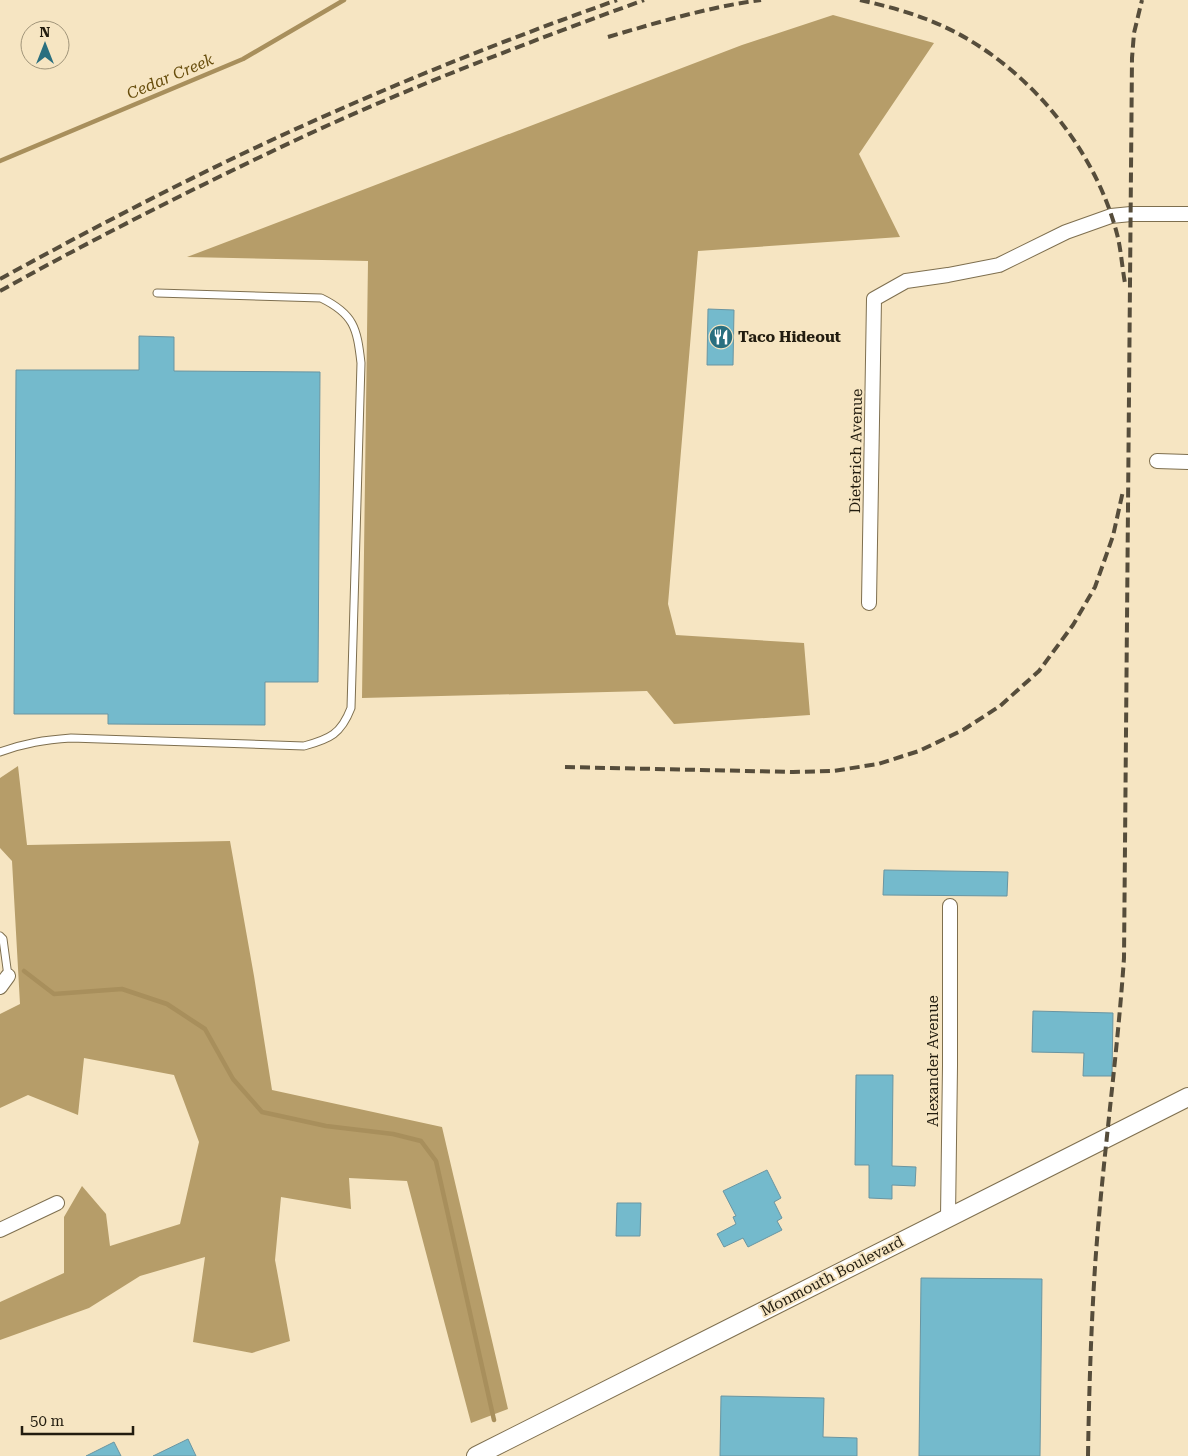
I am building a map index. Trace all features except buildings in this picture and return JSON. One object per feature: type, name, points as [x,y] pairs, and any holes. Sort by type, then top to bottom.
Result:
[{"type":"street","name":"Dieterich Avenue","points":[[870,603],[874,299],[906,281],[998,265],[1066,232],[1112,216],[1188,214]]},
{"type":"street","points":[[1157,461],[1188,462]]},
{"type":"street","name":"Alexander Avenue","points":[[948,1217],[950,906]]},
{"type":"street","points":[[0,987],[8,976]]},
{"type":"street","name":"Monmouth Boulevard","points":[[476,1456],[1188,1097]]},
{"type":"street","points":[[0,1230],[57,1203]]},
{"type":"lane","points":[[0,752],[22,744],[71,738],[304,746],[325,740],[347,720],[351,708],[361,363],[354,327],[348,316],[336,305],[321,298],[157,293]]},
{"type":"lane","points":[[0,936],[3,939],[8,976]]},
{"type":"shaded area","points":[[833,15],[934,43],[859,154],[900,237],[698,251],[668,604],[676,635],[804,643],[810,715],[674,724],[647,691],[362,698],[368,261],[187,257],[742,45]]},
{"type":"shaded area","points":[[18,766],[27,845],[230,841],[272,1090],[442,1127],[508,1409],[471,1423],[407,1181],[349,1178],[351,1209],[281,1197],[275,1260],[290,1341],[252,1353],[193,1342],[205,1257],[140,1276],[89,1308],[0,1340],[0,1302],[64,1273],[64,1217],[82,1186],[106,1214],[110,1246],[180,1224],[199,1142],[174,1075],[84,1058],[78,1115],[28,1095],[0,1108],[0,1014],[20,1004],[12,861],[0,848],[0,778]]},
{"type":"waterway","name":"Cedar Creek","points":[[0,161],[243,59],[344,0]]},
{"type":"waterway","points":[[24,971],[54,994],[122,989],[167,1004],[205,1029],[233,1079],[262,1112],[326,1126],[393,1134],[421,1141],[436,1161],[494,1420]]},
{"type":"railway","points":[[0,279],[237,156],[318,119],[466,56],[617,0]]},
{"type":"railway","points":[[0,291],[184,194],[339,121],[468,66],[644,0]]},
{"type":"railway","points":[[608,37],[703,11],[761,0]]},
{"type":"railway","points":[[860,0],[918,16],[959,34],[990,54],[1020,77],[1046,104],[1070,134],[1090,166],[1106,199],[1117,234],[1125,283]]},
{"type":"railway","points":[[1088,1456],[1095,1267],[1124,958],[1132,58],[1134,33],[1142,0]]},
{"type":"railway","points":[[565,767],[793,772],[833,771],[878,764],[919,751],[963,730],[1000,706],[1039,671],[1073,625],[1095,587],[1113,536],[1123,491]]},
{"type":"place","name":"Taco Hideout","points":[[721,337]]}]
